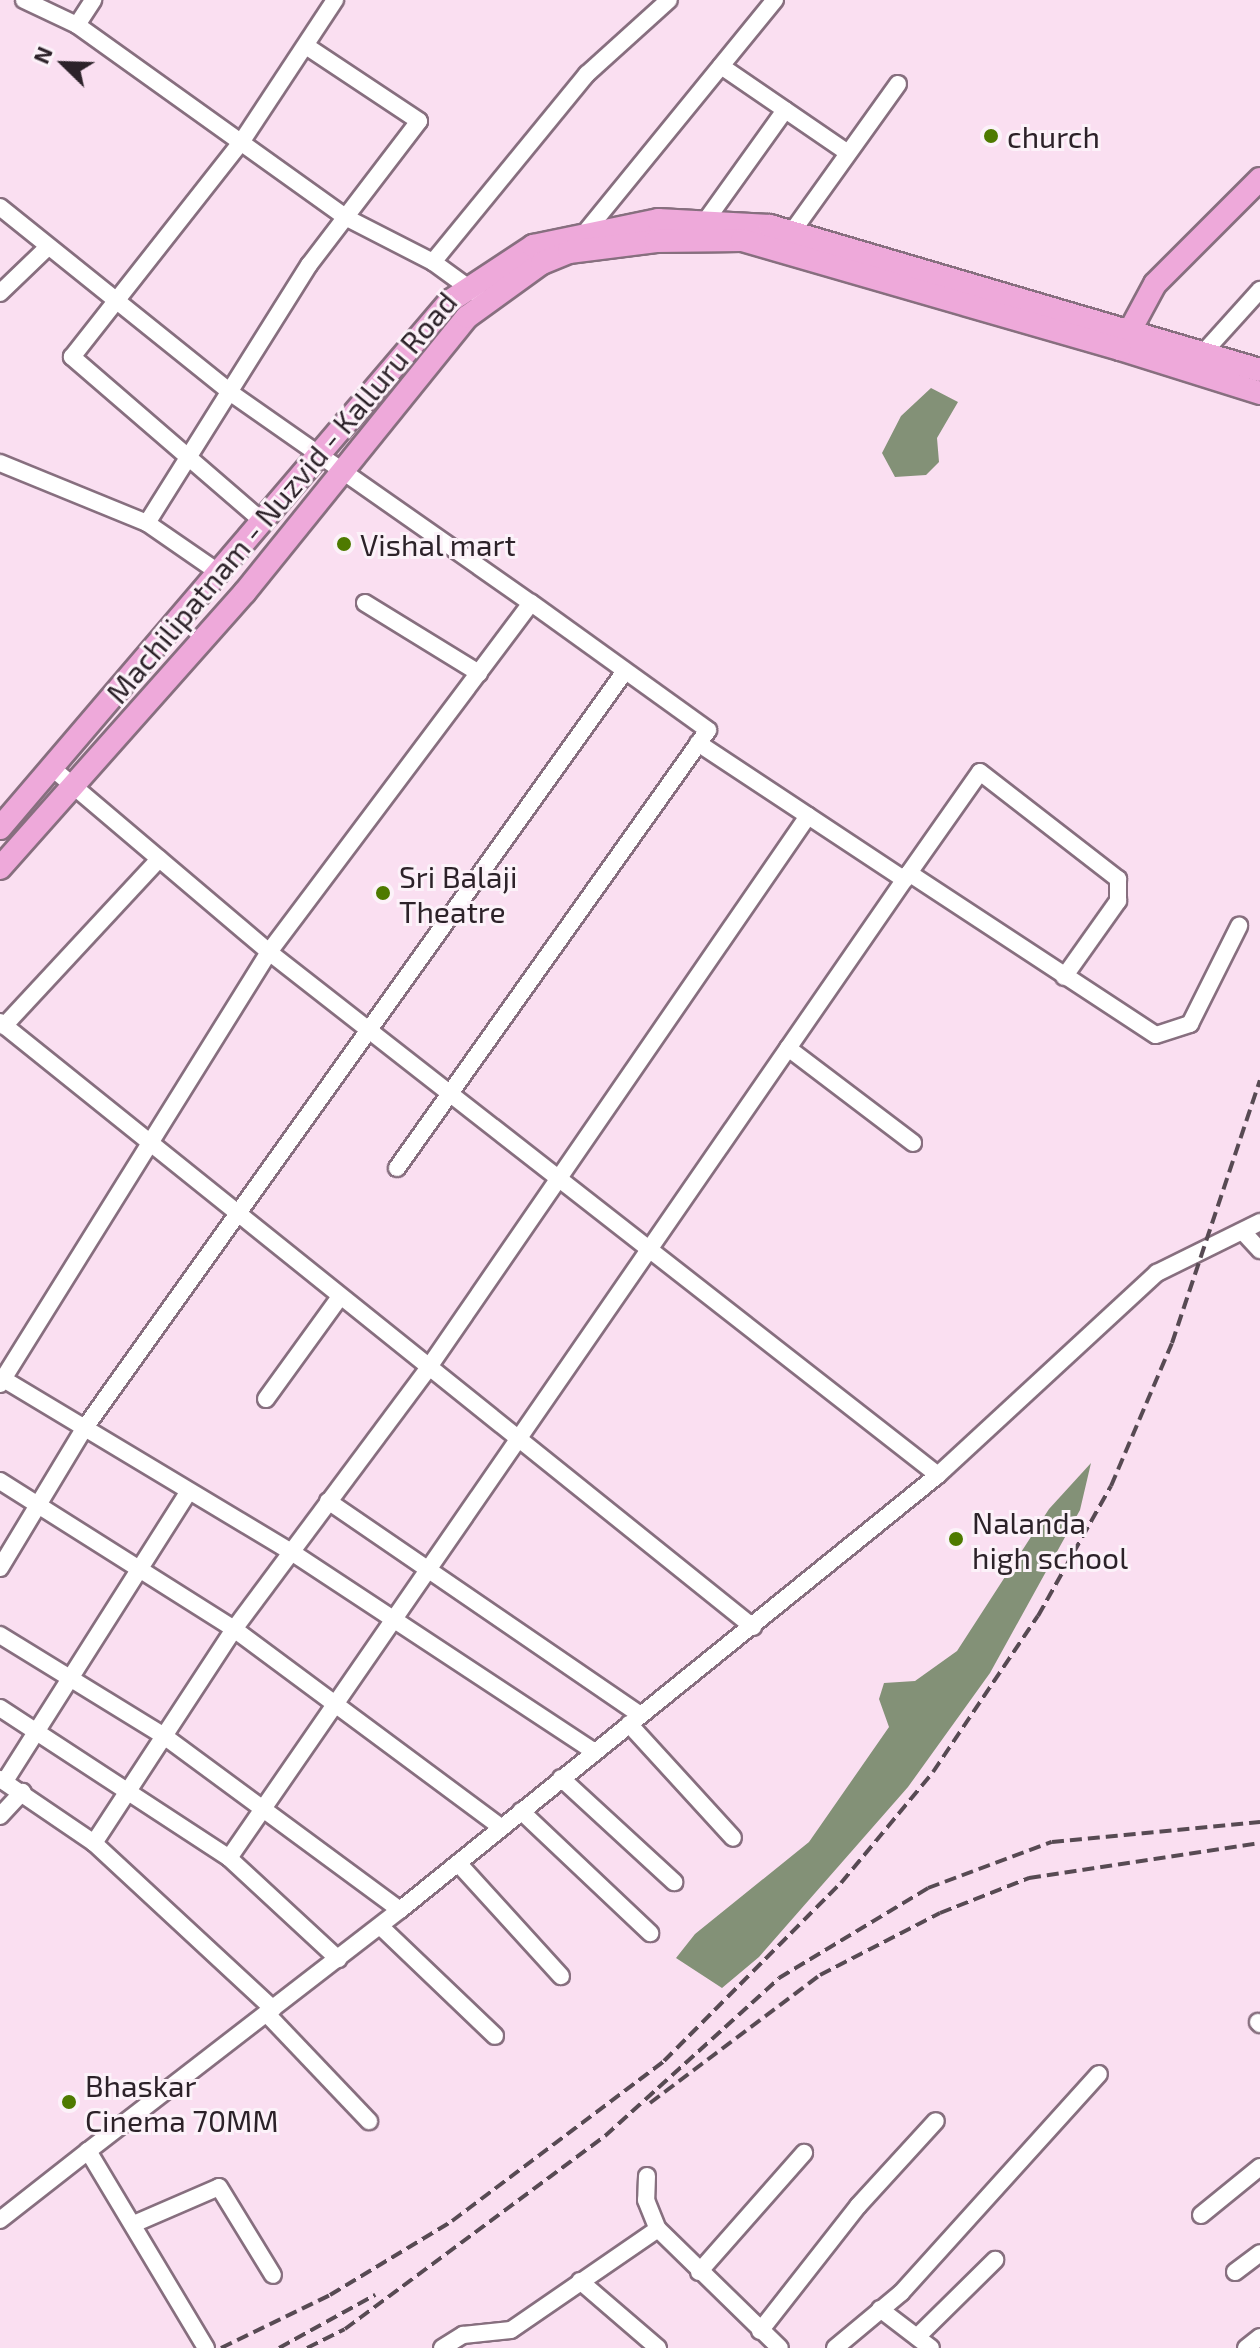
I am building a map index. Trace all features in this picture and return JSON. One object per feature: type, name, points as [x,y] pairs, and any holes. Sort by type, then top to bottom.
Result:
[{"type":"highway","points":[[1123,339],[1155,284],[1260,179]]},
{"type":"highway","name":"Machilipatnam - Nuzvid - Kalluru Road","points":[[0,828],[316,455],[468,285],[533,246],[588,229],[707,219],[792,232],[1123,339]]},
{"type":"highway","name":"Machilipatnam - Nuzvid - Kalluru Road","points":[[0,868],[76,788],[484,302],[569,252],[742,240],[1123,339]]},
{"type":"highway","points":[[1123,339],[1204,352],[1260,370]]},
{"type":"highway","points":[[1123,339],[1260,393]]},
{"type":"street","points":[[24,0],[77,25],[345,217],[433,262],[468,285],[484,302]]},
{"type":"street","points":[[77,25],[93,0]]},
{"type":"street","points":[[261,520],[72,357],[242,141],[335,0]]},
{"type":"street","points":[[588,229],[775,0]]},
{"type":"street","points":[[433,262],[587,74],[660,3]]},
{"type":"street","points":[[147,523],[186,456],[231,393],[345,217],[419,121],[306,46]]},
{"type":"street","points":[[721,66],[848,153]]},
{"type":"street","points":[[792,232],[898,84]]},
{"type":"street","points":[[707,219],[785,110]]},
{"type":"street","points":[[0,207],[231,393],[708,730],[397,1168]]},
{"type":"street","points":[[0,293],[48,247]]},
{"type":"street","points":[[1204,352],[1260,290]]},
{"type":"street","points":[[0,463],[147,523],[218,572]]},
{"type":"street","points":[[365,603],[479,673]]},
{"type":"street","points":[[531,603],[269,952],[145,1144],[1,1380],[293,1553],[593,1751]]},
{"type":"street","points":[[0,1568],[84,1429],[376,1029],[625,671]]},
{"type":"street","points":[[698,743],[808,816],[1156,1035],[1179,1033],[1239,926]]},
{"type":"street","points":[[51,767],[269,952],[376,1029],[649,1249],[938,1475]]},
{"type":"street","points":[[229,1858],[394,1619],[524,1439],[649,1249],[980,772],[1118,879],[1118,901],[1064,977]]},
{"type":"street","points":[[94,1843],[234,1629],[429,1367],[808,816]]},
{"type":"street","points":[[159,859],[2,1024],[145,1144],[524,1439],[753,1627]]},
{"type":"street","points":[[788,1048],[913,1143]]},
{"type":"street","points":[[0,2220],[380,1926],[593,1751],[753,1627],[938,1475],[1157,1273],[1245,1234],[1260,1222]]},
{"type":"street","points":[[1245,1234],[1260,1250]]},
{"type":"street","points":[[266,1399],[339,1298]]},
{"type":"street","points":[[0,1481],[140,1573],[234,1629],[501,1827]]},
{"type":"street","points":[[189,1491],[140,1573],[31,1731],[2,1780],[94,1843],[270,2012],[369,2121]]},
{"type":"street","points":[[328,1501],[430,1571],[634,1720],[733,1838]]},
{"type":"street","points":[[0,1635],[164,1736],[266,1808],[400,1910]]},
{"type":"street","points":[[0,1708],[229,1858],[338,1959]]},
{"type":"street","points":[[561,1778],[674,1882]]},
{"type":"street","points":[[0,1816],[22,1792]]},
{"type":"street","points":[[521,1811],[650,1933]]},
{"type":"street","points":[[458,1863],[561,1976]]},
{"type":"street","points":[[380,1926],[495,2036]]},
{"type":"street","points":[[835,2348],[880,2309],[1099,2074]]},
{"type":"street","points":[[760,2331],[858,2206],[936,2121]]},
{"type":"street","points":[[88,2151],[136,2223],[206,2348]]},
{"type":"street","points":[[699,2272],[804,2153]]},
{"type":"street","points":[[1201,2215],[1260,2167]]},
{"type":"street","points":[[647,2176],[658,2229],[780,2348]]},
{"type":"street","points":[[136,2223],[219,2187],[273,2275]]},
{"type":"street","points":[[497,2348],[511,2330],[658,2229]]},
{"type":"street","points":[[1235,2272],[1260,2253]]},
{"type":"street","points":[[917,2337],[995,2260]]},
{"type":"street","points":[[580,2281],[658,2348]]},
{"type":"street","points":[[880,2309],[931,2348]]},
{"type":"street","points":[[442,2348],[463,2335],[511,2330]]},
{"type":"street","points":[[1246,2348],[1260,2337]]},
{"type":"shaded area","points":[[931,388],[958,402],[937,438],[939,462],[926,475],[895,477],[882,453],[901,416]]},
{"type":"shaded area","points":[[1091,1463],[1080,1510],[990,1673],[908,1787],[759,1957],[722,1988],[676,1958],[695,1934],[809,1842],[889,1727],[879,1699],[884,1683],[915,1681],[957,1651],[1049,1509]]},
{"type":"railway","points":[[221,2348],[330,2295],[452,2221],[664,2061],[841,1883],[933,1772],[1038,1616],[1111,1486],[1172,1343],[1260,1080]]},
{"type":"railway","points":[[307,2348],[345,2329],[605,2136],[779,1978],[928,1888],[1052,1842],[1260,1822]]},
{"type":"railway","points":[[650,2103],[820,1975],[940,1913],[1029,1878],[1260,1843]]},
{"type":"railway","points":[[279,2348],[375,2295]]},
{"type":"place","name":"church","points":[[991,136]]},
{"type":"place","name":"Vishal mart","points":[[344,544]]},
{"type":"place","name":"Sri Balaji Theatre","points":[[383,893]]},
{"type":"place","name":"Nalanda high school","points":[[956,1539]]},
{"type":"place","name":"Bhaskar Cinema 70MM","points":[[69,2102]]}]
